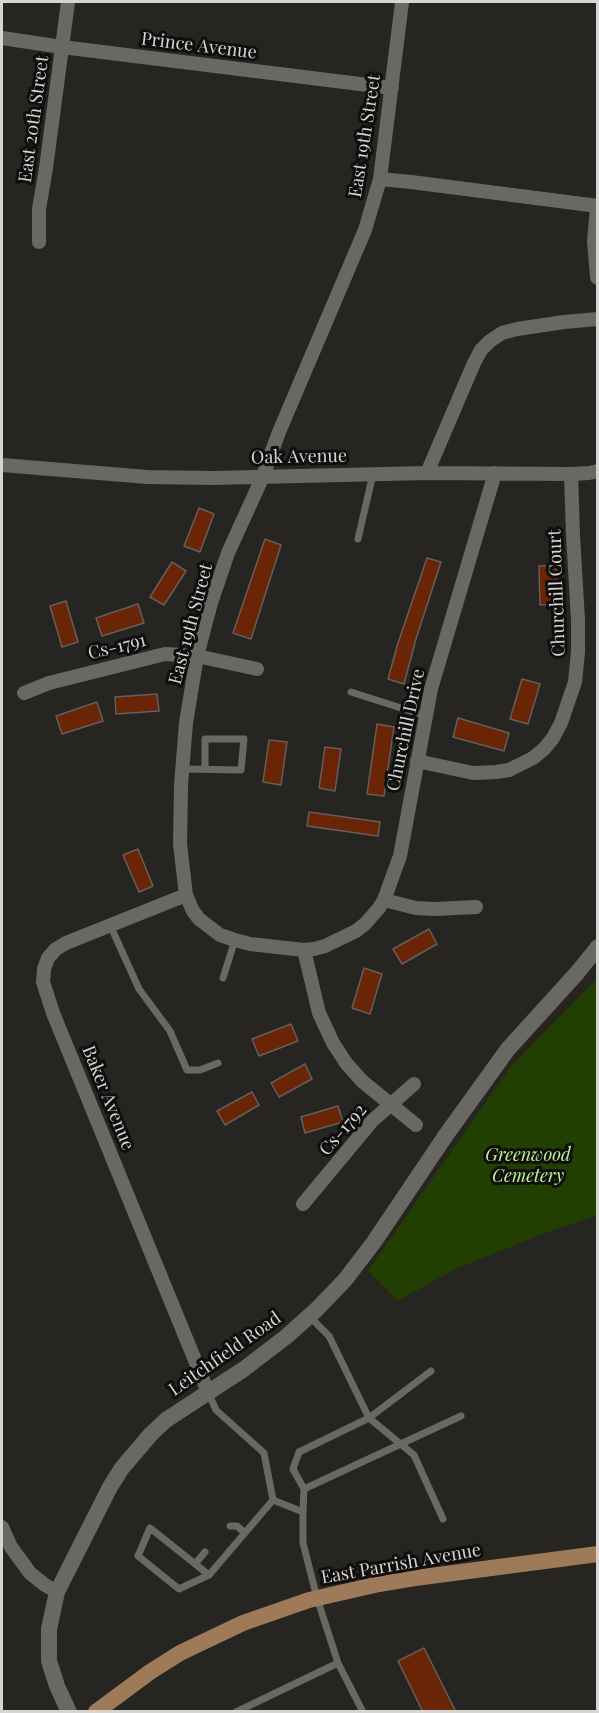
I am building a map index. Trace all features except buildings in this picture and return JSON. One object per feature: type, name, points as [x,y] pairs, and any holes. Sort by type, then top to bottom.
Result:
[{"type":"main road","name":"East Parrish Avenue","points":[[96,1712],[150,1672],[211,1637],[275,1610],[379,1584],[597,1554]]},
{"type":"street","name":"East 20th Street","points":[[39,242],[39,208],[68,2]]},
{"type":"street","name":"East 19th Street","points":[[304,950],[250,944],[220,935],[199,919],[193,911],[186,895],[180,844],[186,723],[197,656],[211,603],[228,554],[264,476],[279,432],[365,230],[380,179],[402,2]]},
{"type":"street","name":"Prince Avenue","points":[[2,38],[392,88]]},
{"type":"street","points":[[380,179],[597,207],[595,241],[597,277]]},
{"type":"street","points":[[427,473],[474,363],[481,350],[490,341],[502,333],[517,328],[597,319]]},
{"type":"street","name":"Oak Avenue","points":[[2,465],[147,477],[213,478],[427,473],[571,474],[597,471]]},
{"type":"street","name":"Churchill Drive","points":[[304,950],[325,946],[356,931],[372,917],[384,900],[400,856],[431,689],[495,473]]},
{"type":"street","name":"Churchill Court","points":[[417,761],[473,773],[509,770],[528,762],[553,738],[561,723],[575,682],[578,652],[579,620],[571,474]]},
{"type":"street","name":"Cs-1791","points":[[24,693],[49,683],[165,654],[197,656],[257,669]]},
{"type":"street","name":"Baker Avenue","points":[[186,895],[56,949],[48,958],[44,969],[44,982],[53,1013],[208,1392]]},
{"type":"street","points":[[384,900],[416,908],[476,907]]},
{"type":"street","name":"Leitchfield Road","points":[[69,1712],[49,1661],[49,1629],[57,1592],[110,1487],[122,1468],[166,1420],[244,1369],[287,1336],[345,1280],[508,1049],[577,973],[597,947]]},
{"type":"street","points":[[304,950],[319,1013],[333,1043],[362,1081],[416,1125]]},
{"type":"street","name":"Cs-1792","points":[[303,1204],[372,1122],[414,1084]]},
{"type":"street","points":[[2,1527],[11,1547],[30,1573],[45,1586],[57,1592]]},
{"type":"lane","points":[[358,539],[373,474]]},
{"type":"lane","points":[[351,692],[426,716]]},
{"type":"lane","points":[[182,768],[205,769],[241,770],[244,740],[205,739],[205,769]]},
{"type":"lane","points":[[110,925],[139,988],[170,1030],[187,1070],[200,1070],[218,1063]]},
{"type":"lane","points":[[223,978],[235,940]]},
{"type":"lane","points":[[309,1316],[329,1336],[369,1418],[414,1455],[443,1520]]},
{"type":"lane","points":[[363,1712],[338,1663],[316,1598],[303,1543],[304,1490],[294,1469],[298,1452],[369,1418],[431,1371]]},
{"type":"lane","points":[[208,1392],[216,1410],[264,1453],[273,1500]]},
{"type":"lane","points":[[304,1490],[462,1416]]},
{"type":"lane","points":[[273,1500],[303,1512]]},
{"type":"lane","points":[[208,1575],[150,1528],[138,1556],[179,1589],[208,1575],[273,1500]]},
{"type":"lane","points":[[230,1526],[237,1526],[245,1533]]},
{"type":"lane","points":[[195,1564],[205,1552]]},
{"type":"lane","points":[[236,1712],[338,1663]]},
{"type":"green space","name":"Greenwood Cemetery","points":[[597,979],[597,1215],[455,1269],[398,1301],[368,1271],[511,1066]]}]
